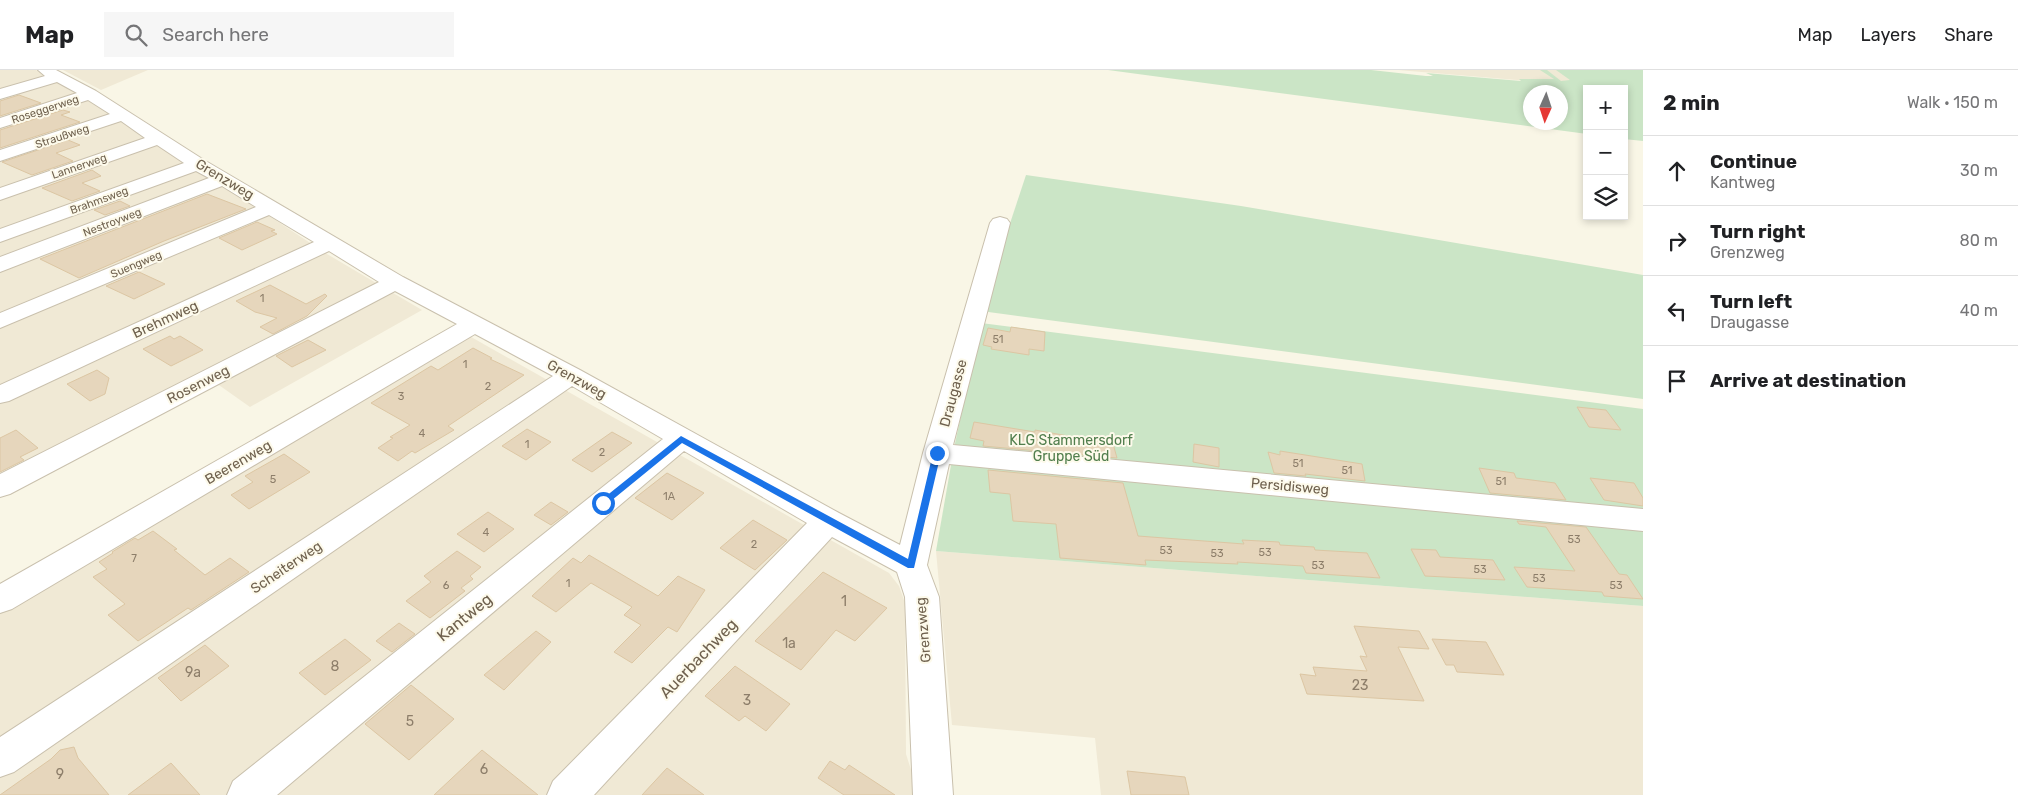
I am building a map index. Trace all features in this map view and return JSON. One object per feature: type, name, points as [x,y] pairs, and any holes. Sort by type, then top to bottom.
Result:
[{"type":"street","name":"Grenzweg","points":[[52,74],[90,94],[198,164],[396,282],[571,375],[681,439],[911,565],[922,598],[933,794]]},
{"type":"street","points":[[0,94],[52,74]]},
{"type":"street","name":"Roseggerweg","points":[[0,123],[90,94]]},
{"type":"street","name":"Straußweg","points":[[0,156],[124,115]]},
{"type":"street","name":"Lannerweg","points":[[0,194],[158,138]]},
{"type":"street","name":"Brahmsweg","points":[[0,236],[198,164]]},
{"type":"street","name":"Nestroyweg","points":[[0,265],[224,178]]},
{"type":"street","name":"Suengweg","points":[[0,321],[272,207]]},
{"type":"street","name":"Draugasse","points":[[911,565],[937,453],[1000,223]]},
{"type":"street","name":"Brehmweg","points":[[0,395],[329,243]]},
{"type":"street","name":"Rosenweg","points":[[0,487],[396,282]]},
{"type":"street","name":"Beerenweg","points":[[0,600],[475,324]]},
{"type":"street","name":"Scheiterweg","points":[[0,759],[571,375]]},
{"type":"street","name":"Kantweg","points":[[247,795],[681,439]]},
{"type":"street","name":"Persidisweg","points":[[937,453],[1643,520]]},
{"type":"street","name":"Auerbachweg","points":[[567,795],[828,521]]},
{"type":"shaded area","points":[[0,70],[36,70],[47,76],[158,143],[327,254],[422,310],[250,407],[216,383],[0,496]]},
{"type":"shaded area","points":[[63,70],[148,70],[101,90]]},
{"type":"shaded area","points":[[1398,70],[1643,70],[1628,85],[1583,86]]},
{"type":"shaded area","points":[[457,329],[889,573],[899,586],[905,603],[906,754],[919,795],[0,795],[0,592]]},
{"type":"shaded area","points":[[936,551],[1643,606],[1643,795],[1101,795],[1095,738],[952,725]]},
{"type":"green space","points":[[1108,70],[1371,70],[1426,76],[1433,76],[1426,73],[1521,81],[1519,79],[1554,79],[1540,70],[1547,70],[1561,81],[1570,80],[1556,70],[1643,70],[1643,141],[1628,139],[1628,85],[1583,85],[1583,133],[1557,130],[1568,130],[1568,85],[1523,85],[1523,125]]},
{"type":"green space","points":[[1026,175],[1241,206],[1643,275],[1643,399],[981,311]]},
{"type":"green space","name":"KLG Stammersdorf Gruppe Süd","points":[[981,323],[1643,409],[1643,606],[936,551],[954,448]]},
{"type":"building","points":[[19,95],[41,103],[0,116],[0,101]]},
{"type":"building","points":[[63,110],[70,112],[61,115],[80,122],[0,148],[0,130]]},
{"type":"building","points":[[68,140],[80,145],[56,153],[73,161],[32,175],[2,162]]},
{"type":"building","points":[[92,170],[101,176],[82,183],[100,191],[72,201],[42,188]]},
{"type":"building","points":[[207,194],[246,209],[164,241],[79,278],[40,259]]},
{"type":"building","points":[[120,201],[130,206],[105,215],[94,210]]},
{"type":"building","points":[[257,222],[275,230],[271,231],[277,234],[242,250],[219,238]]},
{"type":"building","points":[[139,272],[165,284],[134,299],[106,286]]},
{"type":"building","points":[[270,285],[306,304],[325,294],[327,296],[307,316],[273,334],[260,327],[277,318],[255,312],[236,301]]},
{"type":"building","points":[[1011,327],[1045,332],[1044,351],[1029,349],[1029,355],[991,349],[992,347],[983,345],[988,328],[1010,332]]},
{"type":"building","points":[[170,336],[174,339],[180,336],[203,350],[171,366],[143,349]]},
{"type":"building","points":[[308,340],[326,350],[292,367],[276,356]]},
{"type":"building","points":[[473,348],[492,358],[490,359],[524,375],[448,426],[454,430],[415,453],[412,451],[398,461],[378,448],[393,438],[390,437],[410,425],[371,403],[431,366],[438,370]]},
{"type":"building","points":[[97,370],[109,378],[105,394],[90,401],[67,384]]},
{"type":"building","points":[[1577,407],[1606,410],[1621,430],[1589,427]]},
{"type":"building","points":[[974,422],[1096,441],[1097,437],[1112,440],[1117,458],[983,446],[984,441],[970,438]]},
{"type":"building","points":[[527,429],[551,442],[526,460],[502,446]]},
{"type":"building","points":[[16,430],[38,448],[20,457],[24,460],[0,472],[0,438]]},
{"type":"building","points":[[612,432],[632,443],[592,472],[572,460]]},
{"type":"building","points":[[1194,444],[1219,448],[1219,467],[1193,462]]},
{"type":"building","points":[[1280,451],[1362,464],[1365,481],[1305,474],[1306,476],[1274,473],[1268,452],[1280,455]]},
{"type":"building","points":[[284,454],[310,472],[249,509],[231,495],[253,482],[245,476]]},
{"type":"building","points":[[1479,468],[1514,473],[1516,478],[1555,483],[1566,500],[1490,493]]},
{"type":"building","points":[[988,470],[1123,483],[1138,536],[1244,544],[1242,540],[1279,542],[1280,545],[1314,547],[1315,550],[1367,553],[1380,578],[1306,573],[1303,566],[1145,560],[1146,565],[1060,558],[1056,524],[1013,521],[1010,494],[990,492]]},
{"type":"building","points":[[667,473],[704,493],[672,520],[635,498]]},
{"type":"building","points":[[1590,478],[1634,483],[1643,498],[1643,506],[1604,500]]},
{"type":"building","points":[[551,502],[568,512],[551,525],[534,515]]},
{"type":"building","points":[[488,512],[514,529],[484,552],[457,534]]},
{"type":"building","points":[[753,520],[787,540],[755,570],[720,548]]},
{"type":"building","points":[[1517,521],[1586,527],[1619,574],[1627,575],[1643,599],[1604,596],[1602,592],[1527,587],[1514,567],[1575,571],[1546,527],[1519,524]]},
{"type":"building","points":[[153,531],[177,549],[174,550],[205,575],[230,558],[249,572],[191,610],[188,608],[138,641],[108,615],[125,604],[93,577],[107,569],[99,562],[112,552],[135,538],[138,540]]},
{"type":"building","points":[[1411,549],[1436,550],[1440,557],[1493,560],[1505,580],[1425,576]]},
{"type":"building","points":[[457,551],[481,567],[470,576],[473,579],[461,588],[465,591],[430,618],[406,601],[431,582],[424,576]]},
{"type":"building","points":[[589,555],[658,596],[678,576],[705,590],[677,632],[668,627],[632,663],[614,652],[641,625],[624,615],[632,607],[591,583],[556,612],[532,596],[573,558],[581,563]]},
{"type":"building","points":[[823,572],[887,608],[855,641],[836,630],[801,670],[755,641]]},
{"type":"building","points":[[399,623],[415,634],[392,652],[376,641]]},
{"type":"building","points":[[1354,626],[1419,631],[1429,649],[1398,647],[1424,701],[1307,694],[1300,674],[1316,676],[1313,667],[1367,671],[1360,656],[1367,657]]},
{"type":"building","points":[[536,631],[551,642],[504,690],[484,675]]},
{"type":"building","points":[[345,639],[371,660],[325,695],[299,673]]},
{"type":"building","points":[[1432,639],[1486,642],[1504,675],[1457,672],[1454,665],[1446,665]]},
{"type":"building","points":[[205,645],[229,666],[181,701],[158,678]]},
{"type":"building","points":[[735,666],[790,704],[766,731],[745,716],[739,721],[705,696]]},
{"type":"building","points":[[411,685],[454,719],[409,760],[365,724]]},
{"type":"building","points":[[74,747],[78,758],[109,795],[0,795],[51,759],[60,750]]},
{"type":"building","points":[[482,750],[538,795],[434,795]]},
{"type":"building","points":[[830,761],[845,770],[849,765],[895,795],[844,795],[818,778]]},
{"type":"building","points":[[171,763],[200,795],[128,795]]},
{"type":"building","points":[[667,768],[704,795],[642,795]]},
{"type":"building","points":[[1127,771],[1185,777],[1189,795],[1131,795]]},
{"type":"route","points":[[603,503],[681,439],[911,565],[937,453]]}]
